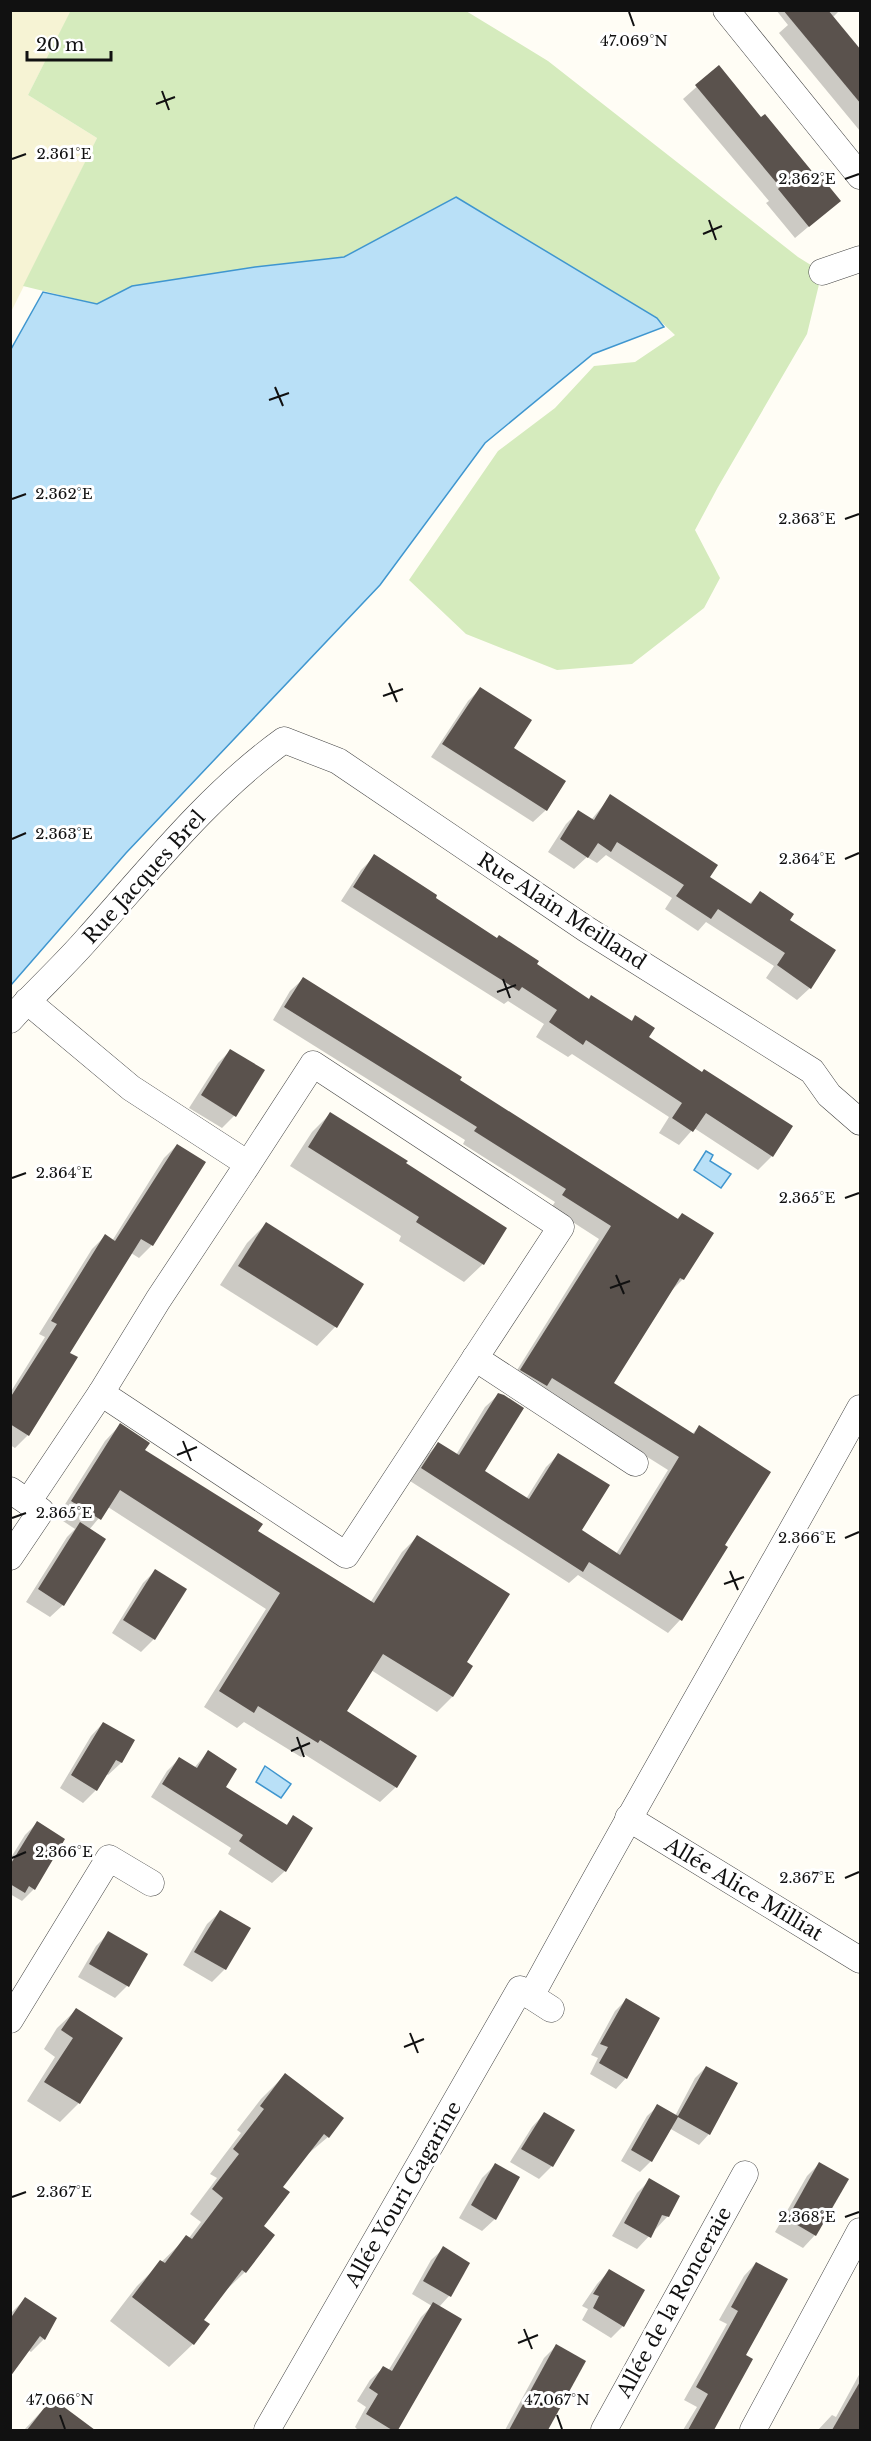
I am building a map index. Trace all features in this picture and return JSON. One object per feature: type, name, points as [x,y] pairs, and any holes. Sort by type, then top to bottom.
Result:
[{"type":"street","points":[[726,10],[861,176]]},
{"type":"street","points":[[822,272],[861,259]]},
{"type":"street","name":"Rue Jacques Brel","points":[[10,1020],[27,1000],[71,958],[180,834],[259,758],[284,740]]},
{"type":"street","name":"Rue Alain Meilland","points":[[284,740],[338,761],[586,929],[812,1071],[830,1095],[861,1122]]},
{"type":"street","points":[[27,1000],[131,1088],[248,1164]]},
{"type":"street","points":[[10,1557],[41,1511],[19,1496],[101,1393],[158,1300],[313,1064],[561,1227],[346,1555],[101,1393]]},
{"type":"street","points":[[475,1358],[635,1463]]},
{"type":"street","points":[[628,1818],[861,1408]]},
{"type":"street","name":"Allée Alice Milliat","points":[[628,1818],[861,1960]]},
{"type":"street","name":"Allée Youri Gagarine","points":[[267,2430],[520,1989],[541,2003],[628,1818]]},
{"type":"street","points":[[10,2020],[108,1858],[151,1883]]},
{"type":"street","name":"Allée de la Ronceraie","points":[[604,2430],[745,2174]]},
{"type":"street","points":[[753,2430],[861,2231]]},
{"type":"shaded area","points":[[11,11],[71,11],[28,95],[97,138],[11,312]]},
{"type":"green space","points":[[71,10],[466,11],[548,61],[798,257],[822,272],[807,334],[695,530],[720,578],[704,608],[632,664],[557,670],[466,634],[409,580],[498,451],[555,408],[594,366],[635,362],[675,335],[657,318],[456,197],[344,257],[255,267],[132,286],[97,304],[23,286],[97,138],[28,95]]},
{"type":"water","points":[[456,197],[657,318],[664,327],[593,354],[485,443],[380,585],[126,853],[11,985],[10,351],[43,292],[97,304],[132,286],[255,267],[344,257]]},
{"type":"water","points":[[706,1151],[713,1155],[710,1161],[731,1174],[721,1188],[694,1170]]},
{"type":"water","points":[[265,1766],[291,1784],[281,1798],[256,1782]]},
{"type":"building","points":[[783,10],[828,10],[861,50],[861,104]]},
{"type":"building","points":[[719,65],[761,117],[765,114],[820,181],[823,179],[841,201],[809,227],[778,189],[780,187],[695,85]]},
{"type":"building","points":[[480,687],[532,720],[514,748],[566,781],[547,811],[442,744]]},
{"type":"building","points":[[610,794],[718,865],[710,877],[751,904],[760,891],[794,914],[790,920],[836,950],[811,989],[777,965],[785,953],[718,909],[711,919],[676,896],[684,885],[617,842],[611,852],[598,843],[588,858],[560,839],[578,810],[594,820]]},
{"type":"building","points":[[374,854],[497,938],[499,935],[539,961],[537,964],[589,999],[591,995],[632,1021],[635,1015],[655,1028],[649,1037],[702,1072],[704,1069],[793,1126],[773,1157],[706,1113],[693,1132],[672,1118],[682,1103],[586,1040],[583,1045],[549,1022],[557,1010],[522,987],[519,991],[353,887]]},
{"type":"building","points":[[303,977],[462,1077],[460,1080],[678,1219],[682,1213],[714,1233],[684,1280],[680,1278],[614,1383],[694,1434],[699,1425],[771,1472],[725,1545],[728,1547],[682,1621],[589,1562],[583,1572],[421,1468],[438,1442],[459,1455],[498,1393],[504,1395],[524,1408],[485,1471],[529,1499],[558,1453],[610,1485],[582,1530],[620,1555],[679,1457],[552,1378],[547,1386],[520,1370],[611,1226],[562,1195],[566,1189],[474,1131],[477,1127],[284,1007]]},
{"type":"building","points":[[230,1049],[265,1070],[236,1117],[201,1095]]},
{"type":"building","points":[[330,1112],[507,1228],[484,1265],[416,1222],[419,1217],[308,1147]]},
{"type":"building","points":[[177,1144],[206,1162],[153,1246],[141,1239],[70,1353],[78,1357],[29,1436],[10,1424],[10,1398],[57,1324],[51,1321],[105,1234],[115,1241]]},
{"type":"building","points":[[266,1222],[364,1284],[337,1328],[238,1266]]},
{"type":"building","points":[[120,1423],[150,1443],[145,1450],[263,1524],[258,1531],[374,1603],[417,1535],[510,1594],[467,1662],[473,1666],[453,1697],[383,1654],[347,1711],[417,1756],[397,1788],[320,1740],[318,1743],[258,1706],[254,1713],[219,1691],[280,1593],[120,1490],[101,1520],[71,1501]]},
{"type":"building","points":[[80,1522],[106,1539],[64,1606],[38,1589]]},
{"type":"building","points":[[155,1569],[187,1589],[155,1640],[123,1620]]},
{"type":"building","points":[[103,1722],[135,1740],[122,1763],[116,1760],[97,1791],[71,1775]]},
{"type":"building","points":[[208,1750],[237,1769],[226,1787],[287,1825],[293,1815],[313,1828],[286,1872],[239,1841],[243,1835],[162,1784],[179,1757],[197,1768]]},
{"type":"building","points":[[37,1821],[65,1839],[35,1890],[29,1886],[25,1893],[10,1884],[10,1865]]},
{"type":"building","points":[[220,1910],[251,1928],[226,1970],[194,1952]]},
{"type":"building","points":[[108,1931],[148,1954],[129,1987],[89,1964]]},
{"type":"building","points":[[626,1998],[660,2018],[627,2079],[599,2063],[608,2047],[600,2044]]},
{"type":"building","points":[[76,2008],[123,2038],[80,2104],[44,2082],[73,2038],[61,2030]]},
{"type":"building","points":[[706,2066],[738,2083],[710,2135],[678,2117],[652,2162],[631,2150],[657,2104],[678,2116]]},
{"type":"building","points":[[285,2073],[344,2118],[329,2138],[324,2134],[283,2187],[290,2192],[264,2226],[275,2235],[246,2273],[242,2270],[204,2320],[210,2324],[194,2345],[132,2297],[160,2260],[165,2263],[186,2235],[192,2239],[223,2198],[212,2189],[239,2154],[233,2149],[264,2109],[260,2106]]},
{"type":"building","points":[[544,2112],[575,2130],[553,2167],[521,2149]]},
{"type":"building","points":[[819,2162],[849,2179],[816,2236],[787,2219]]},
{"type":"building","points":[[495,2163],[520,2177],[496,2220],[471,2205]]},
{"type":"building","points":[[649,2178],[680,2196],[669,2217],[662,2215],[651,2238],[624,2223]]},
{"type":"building","points":[[443,2246],[470,2263],[451,2297],[423,2281]]},
{"type":"building","points":[[756,2262],[788,2279],[746,2355],[753,2359],[714,2430],[688,2430],[708,2394],[696,2387],[738,2311],[731,2307]]},
{"type":"building","points":[[609,2269],[645,2290],[624,2327],[593,2308],[599,2296],[593,2294]]},
{"type":"building","points":[[25,2297],[57,2318],[45,2340],[40,2336],[10,2377],[10,2319]]},
{"type":"building","points":[[433,2302],[462,2319],[398,2430],[392,2430],[366,2414],[378,2394],[369,2388],[383,2366],[392,2371]]},
{"type":"building","points":[[556,2344],[586,2361],[548,2430],[509,2430]]},
{"type":"building","points":[[861,2380],[861,2430],[832,2430]]},
{"type":"building","points":[[52,2398],[95,2430],[27,2430]]}]
